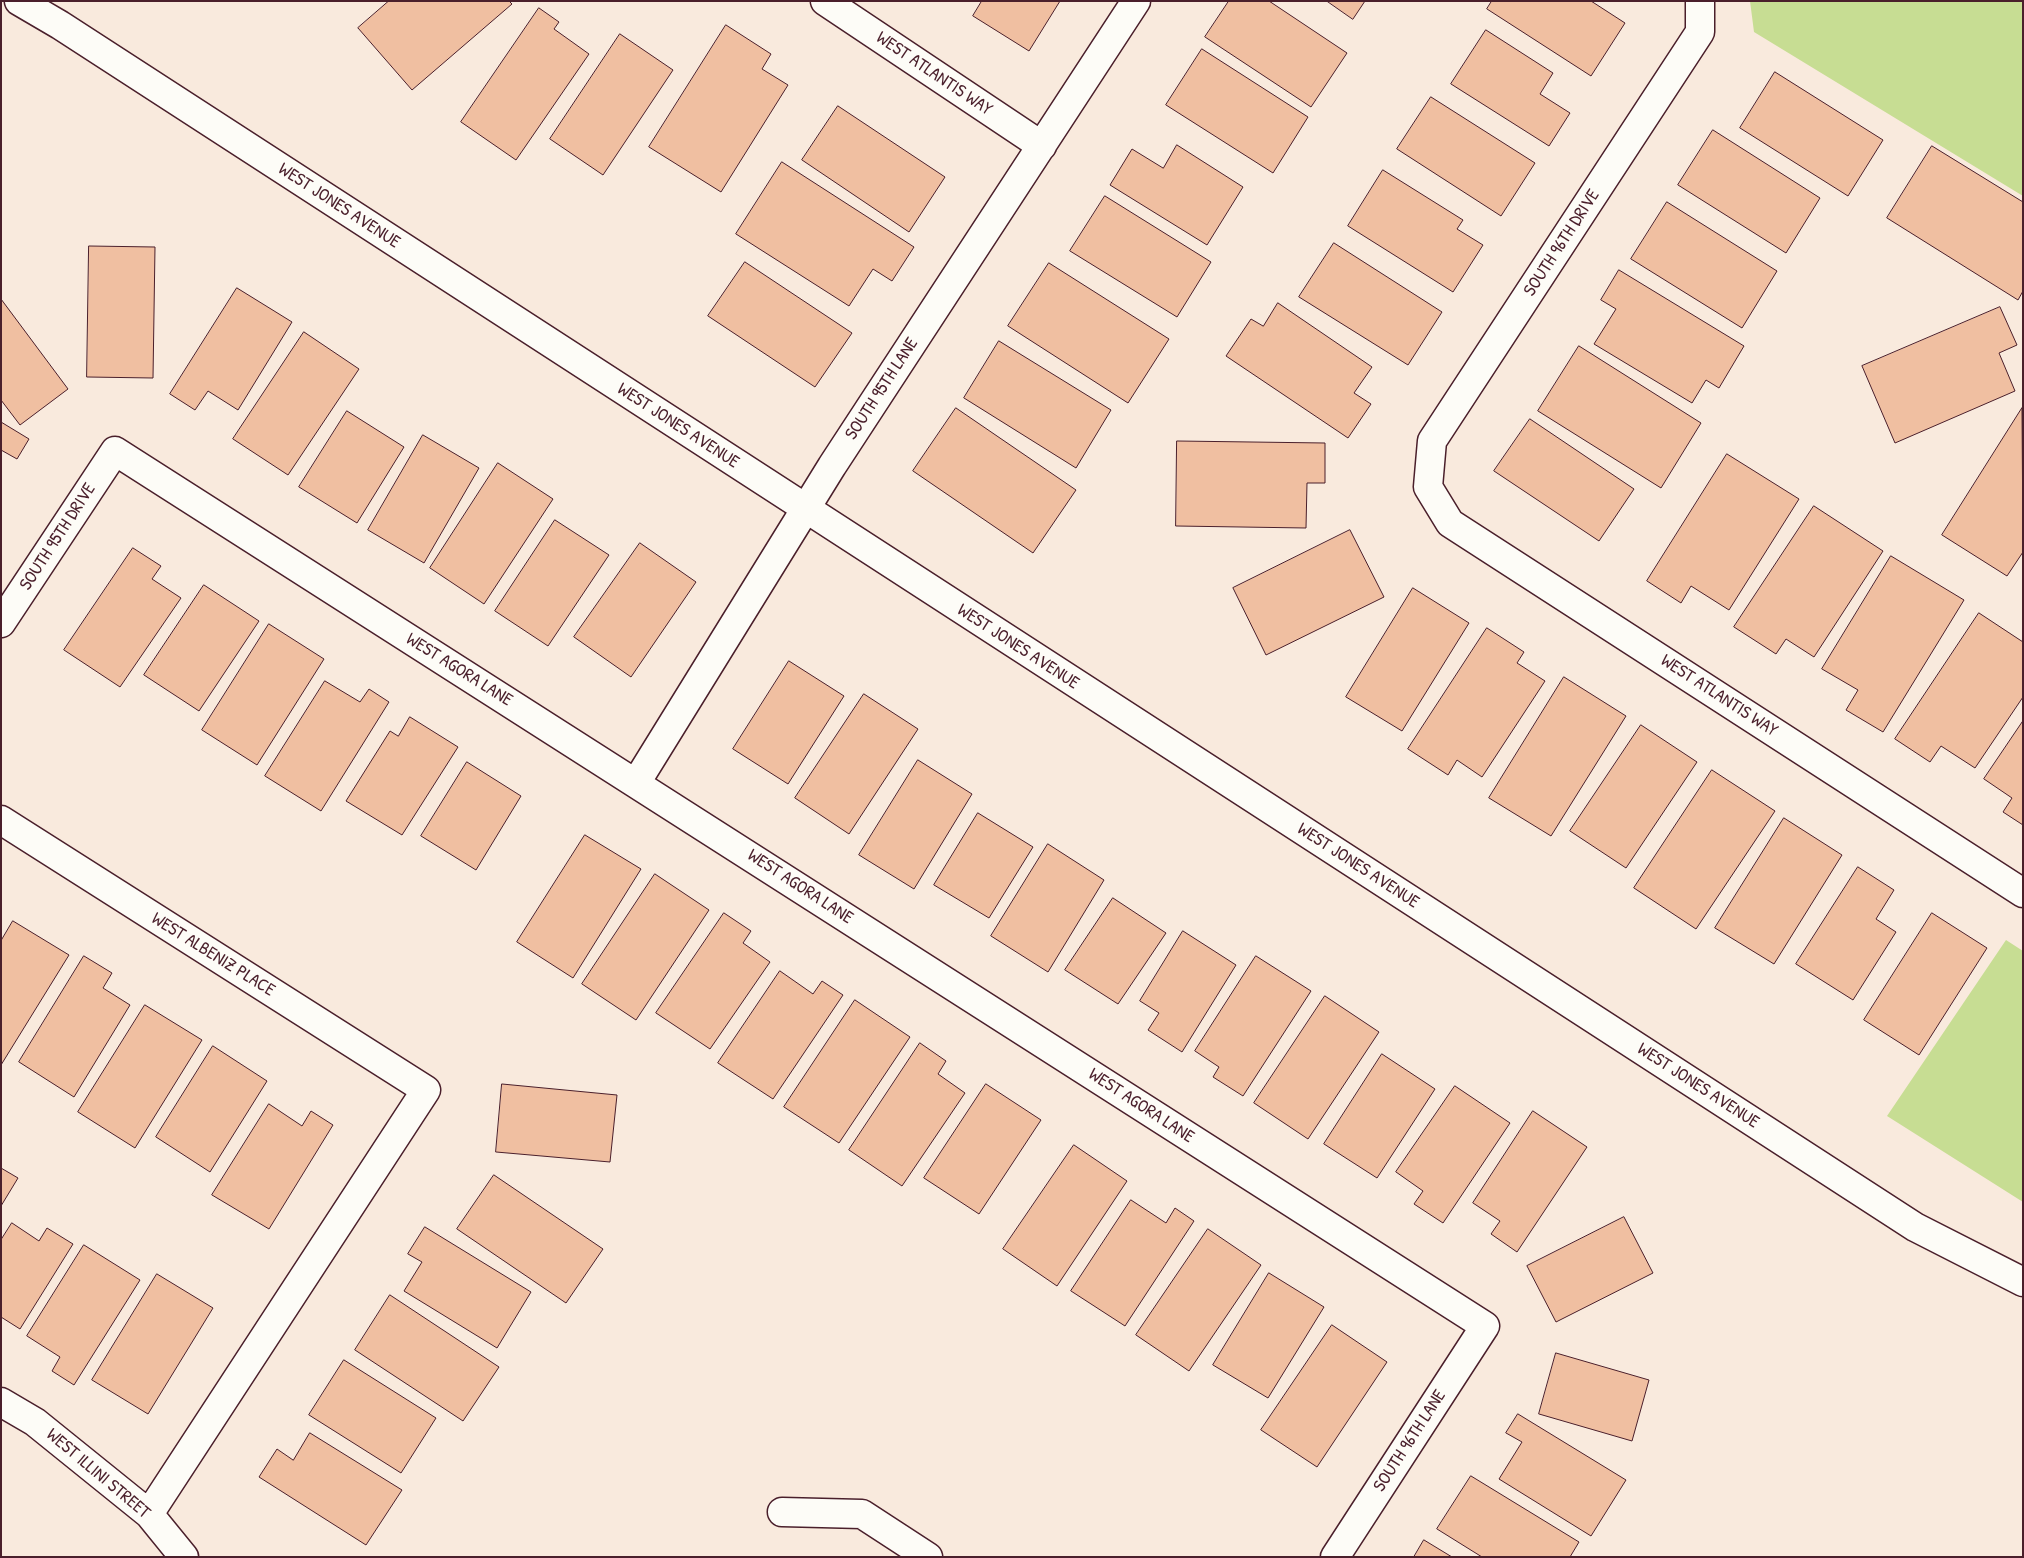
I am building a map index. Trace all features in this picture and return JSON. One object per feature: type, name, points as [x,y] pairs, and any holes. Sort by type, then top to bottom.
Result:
[{"type":"street","name":"WEST JONES AVENUE","points":[[20,1],[1916,1227],[2023,1282]]},
{"type":"street","name":"WEST ATLANTIS WAY","points":[[825,1],[1042,146]]},
{"type":"street","name":"SOUTH 95TH LANE","points":[[636,782],[832,466],[1136,1]]},
{"type":"street","name":"SOUTH 96TH DRIVE","points":[[1428,486],[1432,441],[1700,32],[1700,1]]},
{"type":"street","name":"SOUTH 95TH DRIVE","points":[[1,623],[114,450]]},
{"type":"street","name":"WEST AGORA LANE","points":[[114,450],[1485,1326]]},
{"type":"street","name":"WEST ATLANTIS WAY","points":[[1428,486],[1450,522],[2023,894]]},
{"type":"street","name":"WEST ALBENIZ PLACE","points":[[1,820],[426,1090],[149,1514]]},
{"type":"street","name":"SOUTH 96TH LANE","points":[[1335,1557],[1485,1326]]},
{"type":"street","name":"WEST ILLINI STREET","points":[[1,1402],[35,1422],[149,1514],[184,1557]]},
{"type":"street","points":[[782,1512],[862,1514],[928,1557]]},
{"type":"green space","points":[[1750,1],[2023,1],[2023,196],[1754,32]]},
{"type":"green space","points":[[2006,940],[2023,951],[2023,1202],[1887,1116]]},
{"type":"building","points":[[389,1],[509,1],[512,4],[412,90],[358,28]]},
{"type":"building","points":[[982,1],[1060,1],[1029,51],[973,16]]},
{"type":"building","points":[[1229,1],[1269,1],[1347,53],[1311,107],[1205,37]]},
{"type":"building","points":[[1327,1],[1365,1],[1353,19]]},
{"type":"building","points":[[1492,1],[1591,1],[1625,23],[1591,76],[1487,9]]},
{"type":"building","points":[[539,8],[559,22],[554,29],[589,54],[516,160],[461,122]]},
{"type":"building","points":[[726,25],[771,54],[762,69],[788,85],[721,192],[649,147]]},
{"type":"building","points":[[1486,30],[1553,73],[1540,94],[1570,113],[1549,146],[1451,84]]},
{"type":"building","points":[[620,34],[673,70],[603,175],[550,139]]},
{"type":"building","points":[[1202,49],[1308,117],[1273,173],[1166,105]]},
{"type":"building","points":[[1775,72],[1883,140],[1848,196],[1740,128]]},
{"type":"building","points":[[1431,97],[1535,163],[1501,216],[1397,149]]},
{"type":"building","points":[[838,106],[945,177],[909,232],[802,160]]},
{"type":"building","points":[[1713,130],[1820,198],[1786,253],[1678,185]]},
{"type":"building","points":[[1177,145],[1243,187],[1207,245],[1110,185],[1132,149],[1163,168]]},
{"type":"building","points":[[1932,146],[2023,202],[2023,291],[2018,300],[1887,218]]},
{"type":"building","points":[[782,162],[914,247],[892,281],[873,269],[849,306],[736,234]]},
{"type":"building","points":[[1383,170],[1463,220],[1457,229],[1483,245],[1453,292],[1348,226]]},
{"type":"building","points":[[1105,196],[1211,262],[1177,317],[1070,251]]},
{"type":"building","points":[[1667,202],[1777,271],[1742,328],[1631,259]]},
{"type":"building","points":[[1334,243],[1442,312],[1408,365],[1299,297]]},
{"type":"building","points":[[89,246],[155,247],[153,378],[87,377]]},
{"type":"building","points":[[745,262],[852,333],[815,387],[708,316]]},
{"type":"building","points":[[1049,263],[1169,339],[1128,403],[1008,326]]},
{"type":"building","points":[[1619,270],[1744,346],[1719,388],[1706,380],[1692,403],[1594,344],[1616,309],[1601,300]]},
{"type":"building","points":[[237,288],[292,322],[238,410],[208,391],[195,410],[170,394]]},
{"type":"building","points":[[1,299],[68,389],[20,425],[1,400]]},
{"type":"building","points":[[1278,303],[1372,367],[1354,393],[1371,404],[1348,438],[1226,356],[1251,319],[1263,326]]},
{"type":"building","points":[[2000,307],[2017,345],[1999,353],[2015,391],[1895,443],[1862,366]]},
{"type":"building","points":[[304,332],[359,369],[288,475],[233,439]]},
{"type":"building","points":[[999,341],[1111,410],[1076,468],[964,398]]},
{"type":"building","points":[[1579,346],[1701,423],[1661,488],[1538,411]]},
{"type":"building","points":[[956,408],[1076,490],[1033,553],[913,471]]},
{"type":"building","points":[[2022,408],[2023,552],[2007,576],[1942,535]]},
{"type":"building","points":[[347,411],[404,447],[357,523],[299,487]]},
{"type":"building","points":[[1530,419],[1634,489],[1599,541],[1494,471]]},
{"type":"building","points":[[1,422],[29,439],[17,459],[1,450]]},
{"type":"building","points":[[423,435],[479,468],[424,563],[368,530]]},
{"type":"building","points":[[1177,441],[1325,443],[1325,483],[1307,483],[1306,528],[1176,526]]},
{"type":"building","points":[[1727,454],[1799,499],[1729,610],[1691,586],[1681,603],[1647,581]]},
{"type":"building","points":[[498,463],[553,499],[484,604],[430,568]]},
{"type":"building","points":[[1814,506],[1883,551],[1814,657],[1786,639],[1776,654],[1734,627]]},
{"type":"building","points":[[555,520],[609,555],[548,646],[495,611]]},
{"type":"building","points":[[1350,530],[1384,597],[1266,655],[1233,588]]},
{"type":"building","points":[[640,543],[696,582],[631,677],[574,637]]},
{"type":"building","points":[[133,548],[161,566],[152,579],[181,598],[120,687],[64,650]]},
{"type":"building","points":[[1891,556],[1964,600],[1883,732],[1846,710],[1858,690],[1822,669]]},
{"type":"building","points":[[204,585],[259,621],[199,711],[144,675]]},
{"type":"building","points":[[1413,588],[1469,623],[1402,731],[1346,697]]},
{"type":"building","points":[[1979,613],[2023,642],[2023,697],[1975,768],[1941,746],[1930,762],[1895,739]]},
{"type":"building","points":[[269,624],[324,659],[257,765],[202,730]]},
{"type":"building","points":[[1487,628],[1524,652],[1517,663],[1545,681],[1482,777],[1457,760],[1448,775],[1408,749]]},
{"type":"building","points":[[789,661],[844,696],[788,784],[733,749]]},
{"type":"building","points":[[1564,677],[1626,716],[1551,836],[1489,798]]},
{"type":"building","points":[[325,681],[360,702],[369,689],[389,702],[321,811],[265,776]]},
{"type":"building","points":[[864,694],[918,729],[849,834],[795,798]]},
{"type":"building","points":[[410,717],[458,747],[402,835],[346,801],[390,731],[398,736]]},
{"type":"building","points":[[2023,721],[2023,825],[2003,812],[2012,798],[1984,779]]},
{"type":"building","points":[[1641,725],[1697,762],[1626,868],[1570,831]]},
{"type":"building","points":[[918,760],[972,794],[914,889],[859,855]]},
{"type":"building","points":[[467,762],[521,796],[476,870],[421,836]]},
{"type":"building","points":[[1712,770],[1775,811],[1696,929],[1634,888]]},
{"type":"building","points":[[978,813],[1033,847],[989,918],[934,885]]},
{"type":"building","points":[[1784,818],[1842,855],[1774,964],[1715,928]]},
{"type":"building","points":[[585,835],[641,869],[573,978],[517,942]]},
{"type":"building","points":[[1048,844],[1104,880],[1048,972],[991,936]]},
{"type":"building","points":[[1858,867],[1894,890],[1876,919],[1896,932],[1853,1000],[1796,964]]},
{"type":"building","points":[[655,874],[709,910],[636,1020],[582,984]]},
{"type":"building","points":[[1113,898],[1166,933],[1118,1004],[1065,970]]},
{"type":"building","points":[[724,913],[751,931],[743,943],[770,962],[710,1049],[656,1013]]},
{"type":"building","points":[[1932,913],[1987,948],[1919,1055],[1864,1020]]},
{"type":"building","points":[[13,921],[69,955],[1,1065],[1,941]]},
{"type":"building","points":[[1183,931],[1236,965],[1182,1052],[1148,1030],[1159,1013],[1140,1001]]},
{"type":"building","points":[[84,956],[112,973],[103,988],[130,1005],[74,1097],[19,1062]]},
{"type":"building","points":[[1256,956],[1311,991],[1243,1096],[1213,1077],[1219,1067],[1195,1051]]},
{"type":"building","points":[[780,971],[813,994],[822,981],[843,995],[773,1099],[718,1063]]},
{"type":"building","points":[[1325,996],[1379,1032],[1308,1139],[1254,1103]]},
{"type":"building","points":[[855,1000],[910,1037],[839,1143],[784,1107]]},
{"type":"building","points":[[145,1005],[202,1040],[135,1148],[78,1112]]},
{"type":"building","points":[[920,1043],[946,1061],[938,1074],[965,1093],[902,1186],[849,1150]]},
{"type":"building","points":[[213,1046],[267,1081],[210,1172],[156,1137]]},
{"type":"building","points":[[1382,1054],[1435,1089],[1377,1178],[1324,1144]]},
{"type":"building","points":[[502,1084],[617,1095],[610,1162],[496,1152]]},
{"type":"building","points":[[986,1084],[1041,1120],[979,1214],[924,1178]]},
{"type":"building","points":[[1455,1086],[1510,1123],[1443,1223],[1414,1204],[1423,1191],[1396,1172]]},
{"type":"building","points":[[269,1104],[302,1126],[311,1111],[333,1125],[269,1229],[212,1195]]},
{"type":"building","points":[[1533,1111],[1587,1147],[1517,1252],[1491,1234],[1500,1221],[1473,1203]]},
{"type":"building","points":[[1074,1145],[1127,1181],[1057,1286],[1003,1249]]},
{"type":"building","points":[[1,1168],[18,1178],[1,1206]]},
{"type":"building","points":[[494,1175],[603,1249],[566,1303],[457,1229]]},
{"type":"building","points":[[1131,1200],[1166,1223],[1175,1208],[1194,1221],[1125,1326],[1071,1291]]},
{"type":"building","points":[[1624,1217],[1653,1273],[1556,1322],[1527,1266]]},
{"type":"building","points":[[12,1223],[39,1241],[47,1228],[73,1244],[20,1329],[1,1317],[1,1240]]},
{"type":"building","points":[[425,1227],[531,1292],[497,1348],[404,1291],[422,1262],[408,1254]]},
{"type":"building","points":[[1208,1229],[1261,1265],[1189,1371],[1136,1335]]},
{"type":"building","points":[[84,1245],[140,1280],[74,1385],[52,1371],[60,1357],[27,1336]]},
{"type":"building","points":[[1269,1273],[1324,1307],[1268,1398],[1213,1365]]},
{"type":"building","points":[[157,1274],[213,1308],[148,1414],[92,1380]]},
{"type":"building","points":[[390,1295],[499,1367],[463,1421],[355,1350]]},
{"type":"building","points":[[1332,1325],[1387,1362],[1317,1467],[1261,1430]]},
{"type":"building","points":[[1556,1353],[1649,1380],[1632,1441],[1539,1414]]},
{"type":"building","points":[[344,1360],[436,1418],[401,1473],[309,1415]]},
{"type":"building","points":[[1518,1414],[1626,1480],[1591,1536],[1499,1479],[1522,1442],[1506,1433]]},
{"type":"building","points":[[310,1433],[402,1490],[366,1545],[259,1477],[277,1449],[293,1460]]},
{"type":"building","points":[[1471,1476],[1579,1542],[1570,1557],[1482,1557],[1437,1529]]},
{"type":"building","points":[[1424,1540],[1452,1557],[1414,1557]]}]
